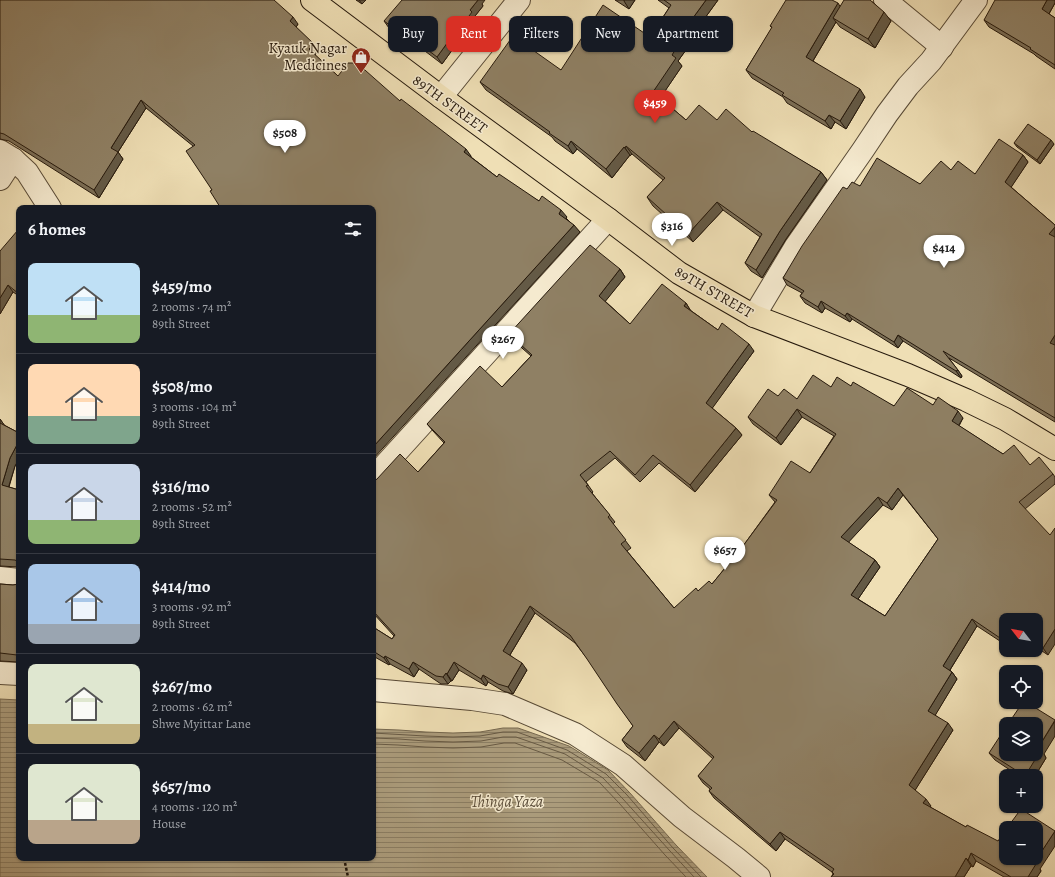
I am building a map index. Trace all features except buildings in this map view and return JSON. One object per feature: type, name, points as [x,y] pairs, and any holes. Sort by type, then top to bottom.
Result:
[{"type":"main road","name":"89TH STREET","points":[[312,0],[679,273],[754,316],[908,375],[966,400],[1005,419],[1055,449]]},
{"type":"street","points":[[441,97],[519,0]]},
{"type":"street","points":[[885,0],[942,47]]},
{"type":"street","points":[[754,316],[796,246],[887,114],[908,86],[942,47],[976,0]]},
{"type":"street","points":[[0,179],[7,155],[27,172],[48,205]]},
{"type":"street","points":[[376,475],[608,219]]},
{"type":"street","points":[[0,578],[16,580]]},
{"type":"street","points":[[0,673],[16,674]]},
{"type":"street","points":[[376,690],[472,699],[505,704],[576,734],[623,765],[682,817],[759,877]]},
{"type":"path","points":[[345,861],[348,877]]},
{"type":"water","name":"Thinga Yaza","points":[[0,699],[16,700],[16,861],[376,861],[376,729],[453,733],[518,728],[569,746],[608,770],[707,877],[0,877]]},
{"type":"place","name":"Kyauk Nagar Medicines","points":[[361,74]]}]
